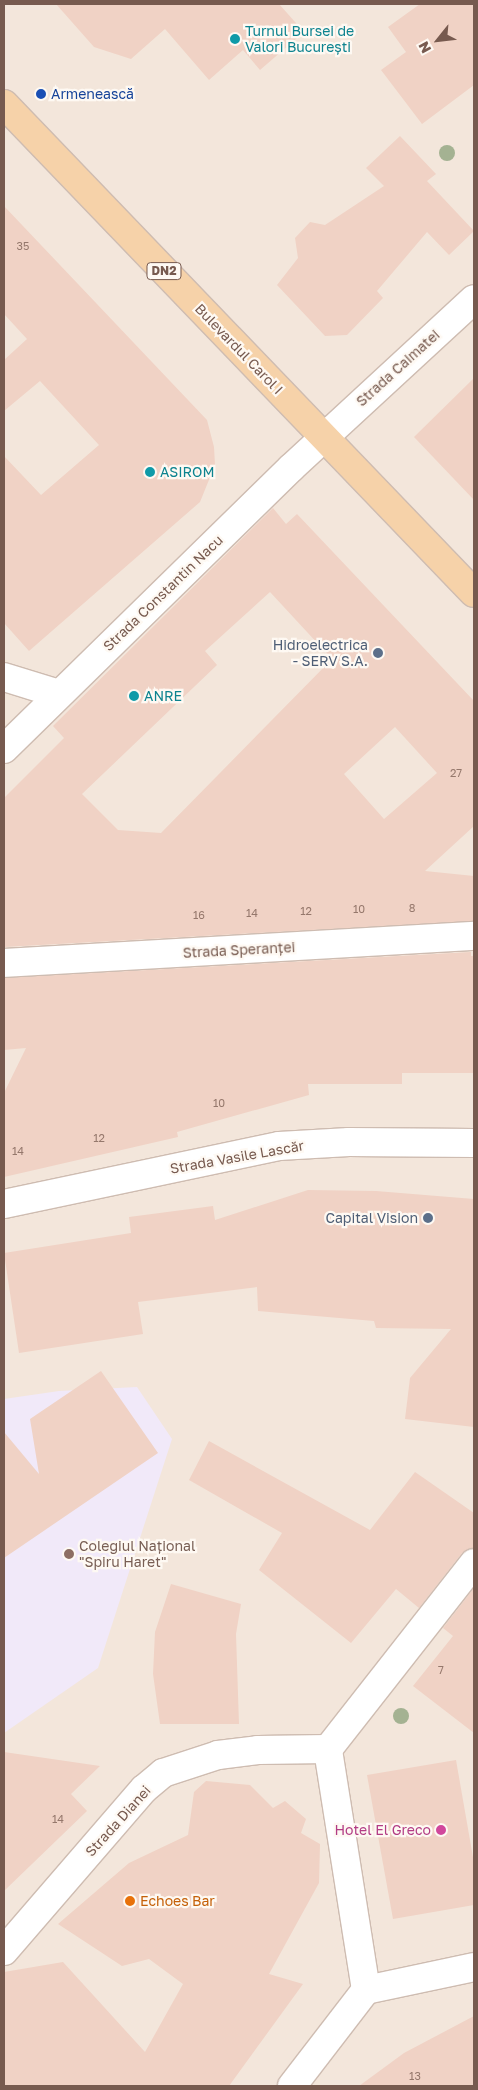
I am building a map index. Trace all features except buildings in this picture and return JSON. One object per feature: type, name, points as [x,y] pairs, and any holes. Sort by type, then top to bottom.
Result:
[{"type":"main road","name":"Bulevardul Carol I","points":[[4,104],[474,594]]},
{"type":"street","name":"Strada Caimatei","points":[[324,438],[474,299]]},
{"type":"street","name":"Strada Constantin Nacu","points":[[4,750],[59,694],[324,438]]},
{"type":"street","points":[[4,677],[59,694]]},
{"type":"street","name":"Strada Speranței","points":[[4,964],[474,936]]},
{"type":"street","name":"Strada Vasile Lascăr","points":[[4,1204],[278,1146],[349,1142],[474,1143]]},
{"type":"street","points":[[366,1990],[328,1749],[474,1563]]},
{"type":"street","name":"Strada Dianei","points":[[4,1951],[144,1789],[163,1773],[218,1754],[258,1750],[328,1749]]},
{"type":"street","points":[[292,2086],[366,1990],[474,1967]]},
{"type":"shaded area","points":[[4,4],[474,4],[474,2086],[4,2086]]},
{"type":"shaded area","name":"Colegiul Național \"Spiru Haret\"","points":[[137,1387],[172,1439],[98,1668],[4,1733],[4,1399],[59,1391]]},
{"type":"place","name":"Turnul Bursei de Valori București","points":[[235,39]]},
{"type":"place","name":"Armenească","points":[[41,94]]},
{"type":"place","name":"ASIROM","points":[[150,472]]},
{"type":"place","name":"Hidroelectrica - SERV S.A.","points":[[378,653]]},
{"type":"place","name":"ANRE","points":[[134,696]]},
{"type":"place","name":"Capital Vision","points":[[428,1218]]},
{"type":"place","name":"Colegiul Național \"Spiru Haret\"","points":[[69,1554]]},
{"type":"place","name":"Hotel El Greco","points":[[441,1830]]},
{"type":"place","name":"Echoes Bar","points":[[130,1901]]}]
